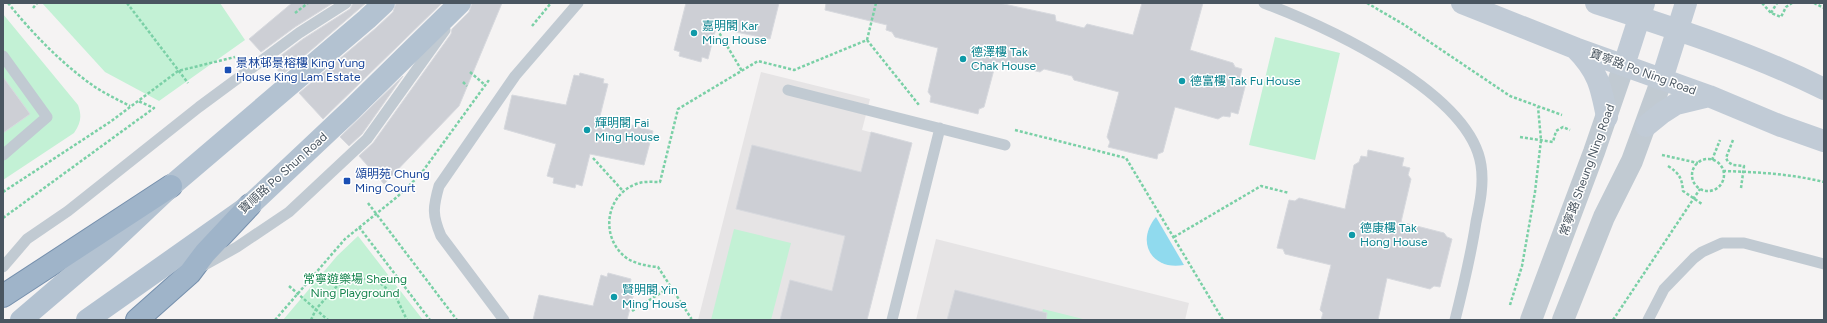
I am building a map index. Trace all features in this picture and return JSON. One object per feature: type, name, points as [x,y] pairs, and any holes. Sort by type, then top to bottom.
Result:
[{"type":"highway","points":[[3,296],[171,186]]},
{"type":"highway","points":[[137,320],[190,273],[205,253],[250,205]]},
{"type":"main road","points":[[21,320],[102,251],[171,186],[384,3]]},
{"type":"main road","name":"寶順路 Po Shun Road","points":[[87,320],[250,205],[351,110],[460,3]]},
{"type":"main road","name":"寶寧路 Po Ning Road","points":[[1462,3],[1575,48],[1709,96],[1781,126],[1824,141]]},
{"type":"main road","points":[[1597,3],[1642,10],[1677,31],[1722,46],[1803,78],[1824,89]]},
{"type":"main road","points":[[1662,79],[1686,3]]},
{"type":"main road","name":"常寧路 Sheung Ning Road","points":[[1624,65],[1642,10]]},
{"type":"main road","points":[[1575,48],[1586,59],[1596,75],[1602,89],[1607,117]]},
{"type":"main road","points":[[1646,126],[1676,104],[1709,96]]},
{"type":"street","name":"常寧路 Sheung Ning Road","points":[[1531,320],[1607,117],[1624,65]]},
{"type":"street","points":[[1563,320],[1604,217],[1632,161],[1662,79]]},
{"type":"lane","points":[[3,267],[27,239],[68,211],[198,106],[299,33],[346,3]]},
{"type":"lane","points":[[190,273],[237,247],[289,212],[368,139],[463,3]]},
{"type":"lane","points":[[504,320],[441,236],[434,220],[433,206],[439,186],[515,76],[578,3]]},
{"type":"lane","points":[[1264,3],[1323,28],[1416,80],[1458,118],[1468,132],[1476,148],[1481,164],[1481,191],[1474,233],[1455,320]]},
{"type":"lane","points":[[3,56],[47,118],[3,155]]},
{"type":"lane","points":[[788,90],[1005,145]]},
{"type":"lane","points":[[892,320],[940,128]]},
{"type":"lane","points":[[1648,320],[1664,289],[1694,258],[1712,246],[1733,242],[1744,243],[1824,264]]},
{"type":"path","points":[[8,3],[25,25],[65,63],[95,87],[130,107]]},
{"type":"path","points":[[34,8],[37,3]]},
{"type":"path","points":[[127,3],[188,83]]},
{"type":"path","points":[[290,16],[308,3]]},
{"type":"path","points":[[528,32],[551,3]]},
{"type":"path","points":[[867,40],[876,3]]},
{"type":"path","points":[[1367,3],[1402,24],[1510,96],[1562,115]]},
{"type":"path","points":[[1762,3],[1772,13],[1781,17],[1786,7],[1792,3]]},
{"type":"path","points":[[1772,13],[1777,3]]},
{"type":"path","points":[[1814,3],[1824,8]]},
{"type":"path","points":[[717,29],[742,71]]},
{"type":"path","points":[[691,320],[658,267],[636,263],[627,258],[614,242],[610,232],[610,214],[617,198],[623,192],[643,182],[660,182],[678,109],[758,61],[794,70],[867,40]]},
{"type":"path","points":[[867,40],[920,106]]},
{"type":"path","points":[[3,192],[130,107],[178,71],[236,57]]},
{"type":"path","points":[[470,72],[485,85]]},
{"type":"path","points":[[275,320],[335,249],[420,175],[489,79]]},
{"type":"path","points":[[463,82],[467,86]]},
{"type":"path","points":[[3,218],[154,108],[138,101]]},
{"type":"path","points":[[1510,306],[1522,266],[1530,226],[1541,140],[1538,107]]},
{"type":"path","points":[[1520,137],[1553,142],[1556,131],[1562,127],[1570,130]]},
{"type":"path","points":[[1012,129],[1126,158],[1224,320]]},
{"type":"path","points":[[1712,160],[1720,140]]},
{"type":"path","points":[[1733,140],[1726,158],[1728,162],[1733,165],[1744,166],[1741,188]]},
{"type":"path","points":[[1662,155],[1698,163],[1712,160],[1721,166],[1724,171],[1724,177],[1720,186],[1710,191],[1700,189],[1696,186],[1692,176],[1698,163]]},
{"type":"path","points":[[592,158],[623,192]]},
{"type":"path","points":[[1668,166],[1678,172],[1682,180],[1683,191],[1702,204]]},
{"type":"path","points":[[1724,171],[1800,176],[1824,182]]},
{"type":"path","points":[[1174,238],[1261,186],[1289,193]]},
{"type":"path","points":[[1613,320],[1700,189]]},
{"type":"path","points":[[368,203],[458,320]]},
{"type":"path","points":[[359,228],[430,320]]},
{"type":"path","points":[[311,320],[316,309],[338,285],[354,278],[377,280],[396,297],[407,320]]},
{"type":"path","points":[[289,286],[328,320]]},
{"type":"path","points":[[632,311],[670,286]]},
{"type":"shaded area","points":[[761,72],[870,99],[862,130],[912,143],[867,320],[698,320]]},
{"type":"shaded area","points":[[936,239],[1189,303],[1185,320],[916,320]]},
{"type":"green space","points":[[42,3],[220,3],[245,40],[159,101],[105,72]]},
{"type":"green space","points":[[3,14],[78,105],[80,116],[78,126],[74,133],[3,180]]},
{"type":"green space","points":[[1275,37],[1340,53],[1315,160],[1249,145]]},
{"type":"green space","points":[[734,229],[791,243],[771,320],[711,320]]},
{"type":"green space","name":"常寧遊樂場 Sheung Ning Playground","points":[[358,236],[423,320],[283,320],[337,256]]},
{"type":"green space","points":[[1043,309],[1087,320],[1040,320]]},
{"type":"water","points":[[1156,217],[1184,265],[1173,266],[1163,264],[1150,253],[1147,245],[1147,236],[1150,226]]},
{"type":"building","points":[[292,3],[333,3],[295,27],[261,52],[249,39]]},
{"type":"building","points":[[353,3],[366,3],[282,75],[271,63],[303,39],[350,9]]},
{"type":"building","points":[[396,3],[442,3],[323,119],[299,93],[376,28],[393,12]]},
{"type":"building","points":[[472,3],[502,3],[459,106],[384,184],[359,156],[373,143],[451,34],[452,29],[469,12]]},
{"type":"building","name":"嘉明閣 Kar Ming House","points":[[686,3],[779,3],[770,39],[716,28],[708,59],[702,57],[701,62],[679,56],[680,52],[674,50]]},
{"type":"building","points":[[826,3],[999,3],[1055,15],[1056,21],[1084,28],[1087,24],[1133,35],[1142,3],[1203,3],[1190,50],[1233,63],[1235,67],[1242,69],[1240,77],[1247,79],[1238,114],[1231,112],[1230,117],[1223,116],[1218,119],[1175,107],[1163,152],[1158,154],[1157,159],[1108,147],[1110,142],[1107,137],[1119,92],[1074,80],[1072,76],[1044,69],[1040,72],[996,62],[984,107],[979,109],[978,114],[930,102],[931,96],[928,92],[938,48],[895,37],[892,32],[886,30],[887,25],[825,10]]},
{"type":"building","name":"輝明閣 Fai Ming House","points":[[580,73],[604,79],[603,83],[608,84],[600,116],[653,131],[644,165],[590,154],[582,186],[576,184],[575,188],[553,183],[554,178],[547,176],[556,144],[504,129],[512,95],[566,105],[574,75],[579,76]]},
{"type":"building","points":[[403,76],[362,134],[349,146],[340,137]]},
{"type":"building","points":[[3,77],[30,114],[3,133]]},
{"type":"building","points":[[871,132],[912,143],[867,320],[780,320],[790,280],[832,291],[845,236],[736,209],[752,145],[861,172]]},
{"type":"building","name":"德康樓 Tak Hong House","points":[[1368,150],[1404,158],[1402,166],[1410,168],[1408,175],[1411,179],[1401,222],[1444,233],[1447,237],[1452,239],[1440,287],[1434,286],[1430,289],[1387,278],[1378,320],[1321,320],[1323,313],[1320,310],[1331,265],[1285,254],[1283,249],[1277,248],[1289,200],[1295,201],[1299,198],[1345,209],[1354,165],[1359,162],[1361,156],[1367,157]]},
{"type":"building","name":"賢明閣 Yin Ming House","points":[[608,273],[631,279],[630,283],[636,285],[627,320],[533,320],[539,295],[593,306],[601,275],[607,277]]},
{"type":"building","points":[[955,290],[1047,313],[1046,320],[947,320]]},
{"type":"place","name":"嘉明閣 Kar Ming House","points":[[694,33]]},
{"type":"place","name":"德澤樓 Tak Chak House","points":[[963,59]]},
{"type":"place","name":"景林邨景榕樓 King Yung House King Lam Estate","points":[[228,70]]},
{"type":"place","name":"德富樓 Tak Fu House","points":[[1182,81]]},
{"type":"place","name":"輝明閣 Fai Ming House","points":[[587,130]]},
{"type":"place","name":"頌明苑 Chung Ming Court","points":[[347,181]]},
{"type":"place","name":"德康樓 Tak Hong House","points":[[1352,235]]},
{"type":"place","name":"賢明閣 Yin Ming House","points":[[614,297]]}]
